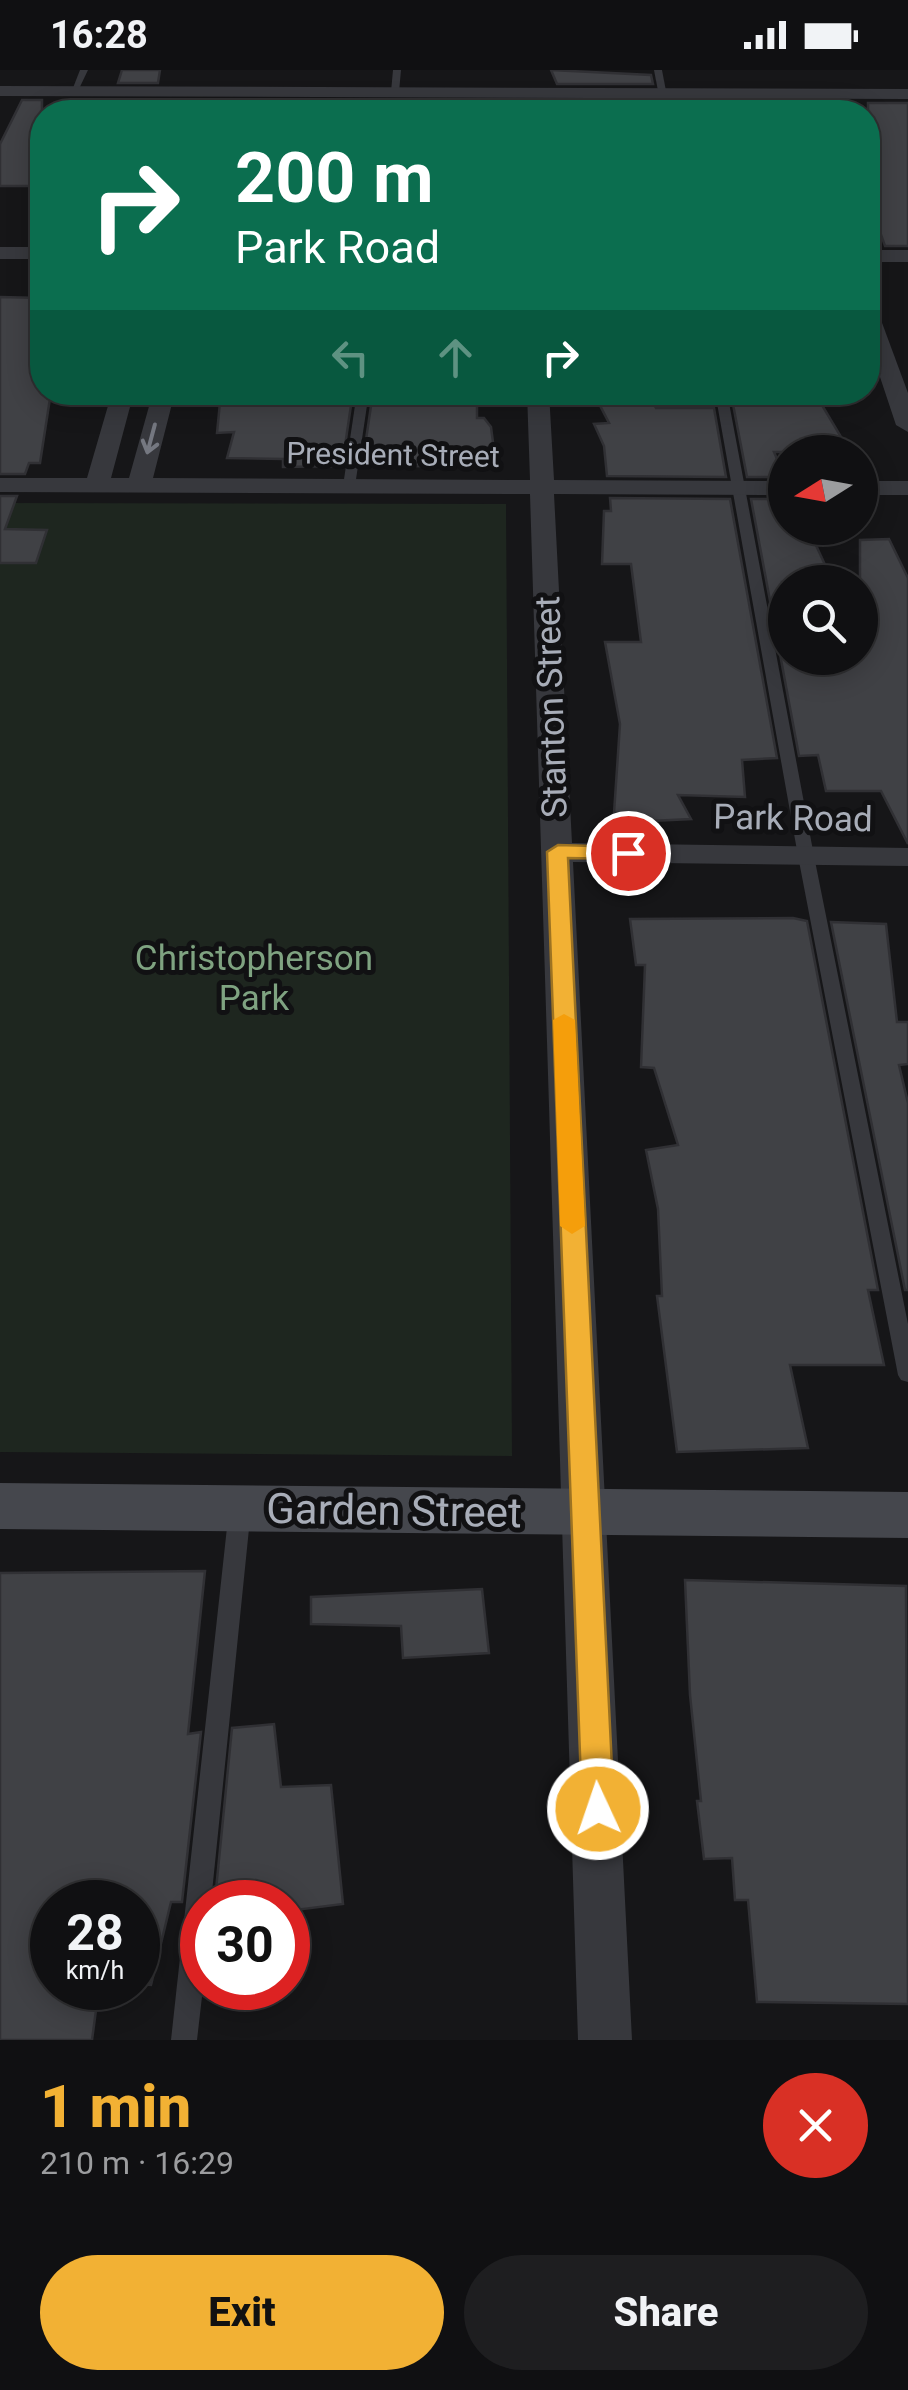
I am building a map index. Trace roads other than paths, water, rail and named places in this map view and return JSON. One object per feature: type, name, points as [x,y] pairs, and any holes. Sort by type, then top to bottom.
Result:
[{"type":"street","points":[[215,100],[224,70]]},
{"type":"street","points":[[245,100],[253,70]]},
{"type":"street","points":[[527,70],[528,100]]},
{"type":"street","points":[[785,70],[795,100]]},
{"type":"street","points":[[0,91],[908,94]]},
{"type":"street","points":[[0,253],[30,253]]},
{"type":"street","points":[[880,256],[908,256]]},
{"type":"street","points":[[880,346],[908,424]]},
{"type":"street","points":[[96,485],[119,405]]},
{"type":"street","points":[[139,486],[161,405]]},
{"type":"street","name":"Stanton Street","points":[[539,405],[605,2040]]},
{"type":"street","name":"President Street","points":[[0,485],[768,488]]},
{"type":"street","points":[[878,488],[908,488]]},
{"type":"street","name":"Park Road","points":[[558,852],[908,857]]},
{"type":"street","name":"Garden Street","points":[[0,1506],[908,1515]]},
{"type":"lane","points":[[74,91],[84,70]]},
{"type":"lane","points":[[395,92],[398,70]]},
{"type":"lane","points":[[658,70],[663,100]]},
{"type":"lane","points":[[349,486],[360,405]]},
{"type":"lane","points":[[723,405],[908,1375]]},
{"type":"lane","points":[[184,2040],[240,1509]]},
{"type":"park label","name":"Christopherson Park","points":[[254,978]]}]
